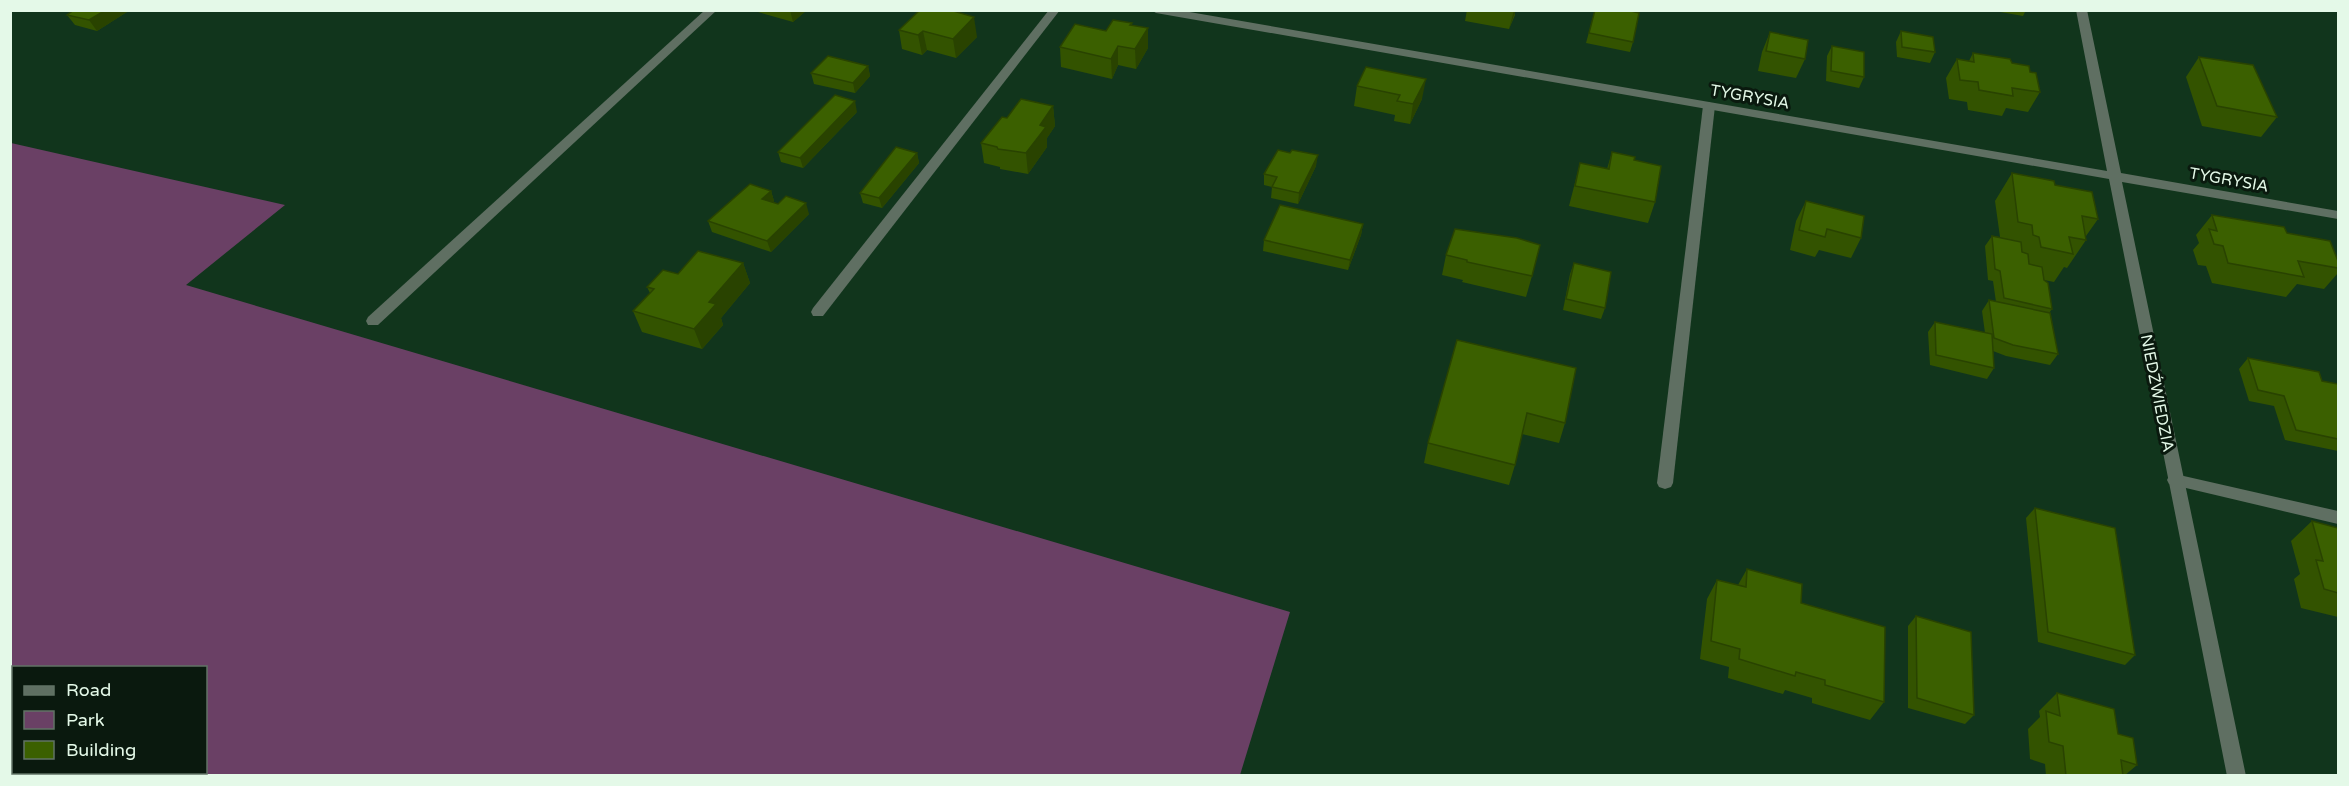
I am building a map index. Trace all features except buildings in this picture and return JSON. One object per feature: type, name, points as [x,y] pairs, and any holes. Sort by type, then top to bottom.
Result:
[{"type":"street","points":[[373,321],[712,10]]},
{"type":"street","points":[[818,312],[1055,10]]},
{"type":"street","name":"TYGRYSIA","points":[[1156,10],[2338,215]]},
{"type":"street","name":"NIEDŹWIEDZIA","points":[[2081,10],[2237,776]]},
{"type":"street","points":[[1665,483],[1709,106]]},
{"type":"street","points":[[2175,480],[2338,518]]},
{"type":"green space","points":[[11,143],[285,205],[186,285],[1290,612],[1240,775],[11,775]]}]
